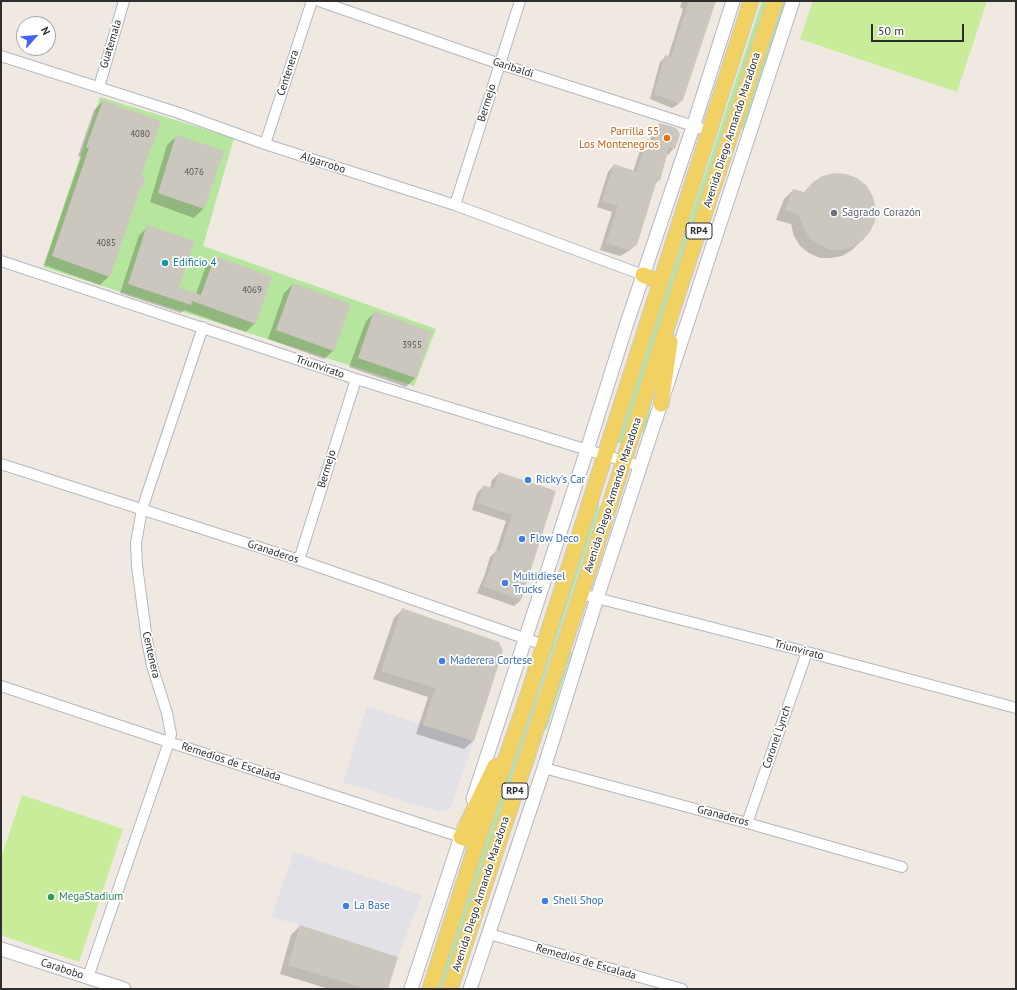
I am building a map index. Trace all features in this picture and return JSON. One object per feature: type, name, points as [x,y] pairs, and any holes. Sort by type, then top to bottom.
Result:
[{"type":"main road","name":"Avenida Diego Armando Maradona","points":[[430,989],[477,842],[526,702],[604,455],[751,1]]},
{"type":"main road","name":"Avenida Diego Armando Maradona","points":[[450,989],[572,622],[676,299],[775,1]]},
{"type":"main road","points":[[643,275],[660,282]]},
{"type":"main road","points":[[661,404],[676,299]]},
{"type":"main road","points":[[553,616],[572,622]]},
{"type":"main road","points":[[477,842],[461,836],[526,702]]},
{"type":"street","name":"Guatemala","points":[[99,87],[124,1]]},
{"type":"street","name":"Centenera","points":[[264,144],[312,1]]},
{"type":"street","name":"Garibaldi","points":[[319,1],[500,64],[709,131]]},
{"type":"street","name":"Bermejo","points":[[455,205],[520,1]]},
{"type":"street","points":[[411,989],[733,1]]},
{"type":"street","name":"Avenida Diego Armando Maradona","points":[[470,989],[544,768],[597,598],[793,1]]},
{"type":"street","name":"Algarrobo","points":[[1,56],[179,113],[264,144],[455,205],[643,275]]},
{"type":"street","name":"Triunvirato","points":[[1,261],[356,379],[640,466]]},
{"type":"street","name":"Centenera","points":[[88,977],[170,742],[171,734],[168,720],[152,666],[147,640],[136,566],[136,543],[142,508],[203,327]]},
{"type":"street","name":"Bermejo","points":[[299,560],[356,379]]},
{"type":"street","name":"Granaderos","points":[[1,464],[142,508],[299,560],[544,645]]},
{"type":"street","name":"Triunvirato","points":[[581,594],[1016,708]]},
{"type":"street","name":"Coronel Lynch","points":[[747,823],[807,652]]},
{"type":"street","name":"Remedios de Escalada","points":[[1,686],[461,836]]},
{"type":"street","name":"Granaderos","points":[[544,768],[902,867]]},
{"type":"street","name":"Remedios de Escalada","points":[[489,934],[682,989]]},
{"type":"street","name":"Carabobo","points":[[1,949],[124,989]]},
{"type":"shaded area","points":[[367,707],[474,741],[450,809],[439,812],[343,782]]},
{"type":"shaded area","name":"La Base","points":[[294,852],[422,895],[398,957],[271,917]]},
{"type":"green space","points":[[762,1],[767,1],[622,442],[618,443],[617,440]]},
{"type":"green space","points":[[783,1],[786,1],[744,129],[740,129]]},
{"type":"green space","points":[[813,1],[987,1],[957,92],[800,39]]},
{"type":"green space","points":[[100,97],[234,138],[203,246],[436,329],[414,386],[43,267]]},
{"type":"green space","points":[[655,386],[644,433],[640,432]]},
{"type":"green space","points":[[599,492],[599,510],[442,989],[437,989]]},
{"type":"green space","points":[[570,651],[572,653],[546,729],[544,728]]},
{"type":"green space","name":"MegaStadium","points":[[22,795],[123,829],[79,962],[1,935],[1,858]]},
{"type":"building","points":[[689,1],[716,1],[683,100],[678,103],[654,94],[665,55],[671,57]]},
{"type":"building","points":[[103,100],[161,121],[141,176],[145,178],[142,188],[141,187],[110,277],[52,256],[89,148],[86,147]]},
{"type":"building","points":[[659,123],[676,128],[680,134],[675,149],[669,147],[660,181],[657,180],[637,245],[628,250],[606,243],[618,206],[602,201],[614,164],[637,172],[647,139],[654,142]]},
{"type":"building","points":[[176,135],[224,151],[204,209],[158,193]]},
{"type":"building","name":"Sagrado Corazón","points":[[834,173],[846,174],[857,178],[867,186],[873,197],[876,209],[875,221],[870,232],[862,241],[852,247],[841,250],[829,249],[818,244],[809,237],[803,227],[799,215],[785,210],[793,189],[804,192],[812,183],[822,176]]},
{"type":"building","points":[[147,225],[195,241],[179,288],[201,295],[215,256],[272,277],[256,324],[192,301],[191,305],[128,284]]},
{"type":"building","points":[[293,283],[351,304],[334,351],[276,330]]},
{"type":"building","points":[[374,311],[432,332],[416,378],[358,358]]},
{"type":"building","points":[[499,472],[556,491],[521,600],[483,586],[496,550],[500,551],[512,515],[478,503],[483,485],[494,489]]},
{"type":"building","name":"Maderera Cortese","points":[[402,608],[499,642],[503,651],[474,741],[423,725],[436,688],[381,671]]},
{"type":"building","points":[[300,925],[398,957],[388,989],[367,989],[288,965]]},
{"type":"place","name":"Parrilla 55 Los Montenegros","points":[[667,138]]},
{"type":"place","name":"Sagrado Corazón","points":[[834,213]]},
{"type":"place","name":"Edificio 4","points":[[165,263]]},
{"type":"place","name":"Ricky's Car","points":[[528,480]]},
{"type":"place","name":"Flow Deco","points":[[522,539]]},
{"type":"place","name":"Multidiesel Trucks","points":[[505,583]]},
{"type":"place","name":"Maderera Cortese","points":[[442,661]]},
{"type":"place","name":"MegaStadium","points":[[51,897]]},
{"type":"place","name":"Shell Shop","points":[[545,901]]},
{"type":"place","name":"La Base","points":[[346,906]]}]
